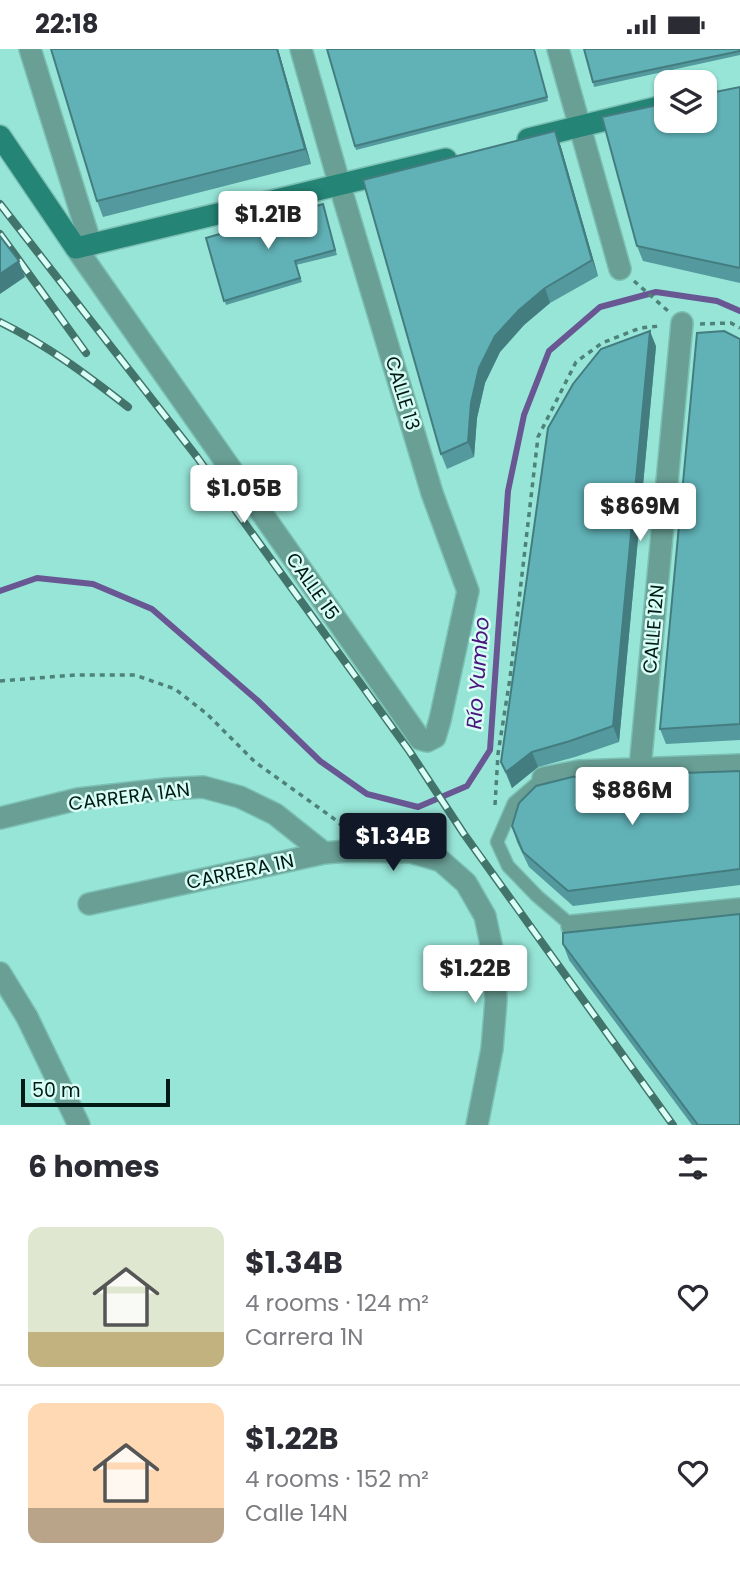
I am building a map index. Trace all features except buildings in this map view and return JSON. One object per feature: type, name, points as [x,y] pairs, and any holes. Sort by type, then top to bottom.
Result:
[{"type":"street","points":[[30,49],[84,247],[460,156]]},
{"type":"street","name":"CALLE 13","points":[[301,49],[432,493],[468,591],[435,737]]},
{"type":"street","points":[[558,49],[620,269]]},
{"type":"street","points":[[513,143],[654,108]]},
{"type":"street","name":"CALLE 15","points":[[0,136],[84,247],[420,739],[427,741],[435,737]]},
{"type":"street","name":"CALLE 12N","points":[[640,768],[682,323]]},
{"type":"street","points":[[543,778],[579,771],[740,765]]},
{"type":"street","name":"CARRERA 1AN","points":[[0,818],[78,799],[203,787],[240,797],[275,814],[324,853]]},
{"type":"street","name":"CARRERA 1N","points":[[89,904],[324,853],[411,852],[441,861],[466,883],[485,916],[494,958],[496,1000],[492,1049],[477,1125]]},
{"type":"street","points":[[572,926],[740,909]]},
{"type":"street","points":[[0,973],[27,1017],[79,1125]]},
{"type":"lane","points":[[543,778],[514,803],[497,842],[508,866],[572,926]]},
{"type":"path","points":[[620,269],[682,323]]},
{"type":"path","points":[[497,842],[495,802],[498,754],[510,678],[538,437],[576,362],[602,343]]},
{"type":"path","points":[[0,681],[75,675],[135,675],[175,689],[206,714],[255,762],[353,835]]},
{"type":"waterway","name":"Río Yumbo","points":[[0,591],[37,578],[93,584],[152,609],[257,700],[320,761],[367,794],[418,807],[467,786],[490,750],[508,491],[524,415],[549,351],[600,307],[656,292],[717,301],[740,311]]},
{"type":"railway","points":[[0,204],[197,457],[410,752],[464,834],[673,1125]]},
{"type":"railway","points":[[0,234],[86,353]]},
{"type":"railway","points":[[0,322],[66,361],[128,407]]}]
